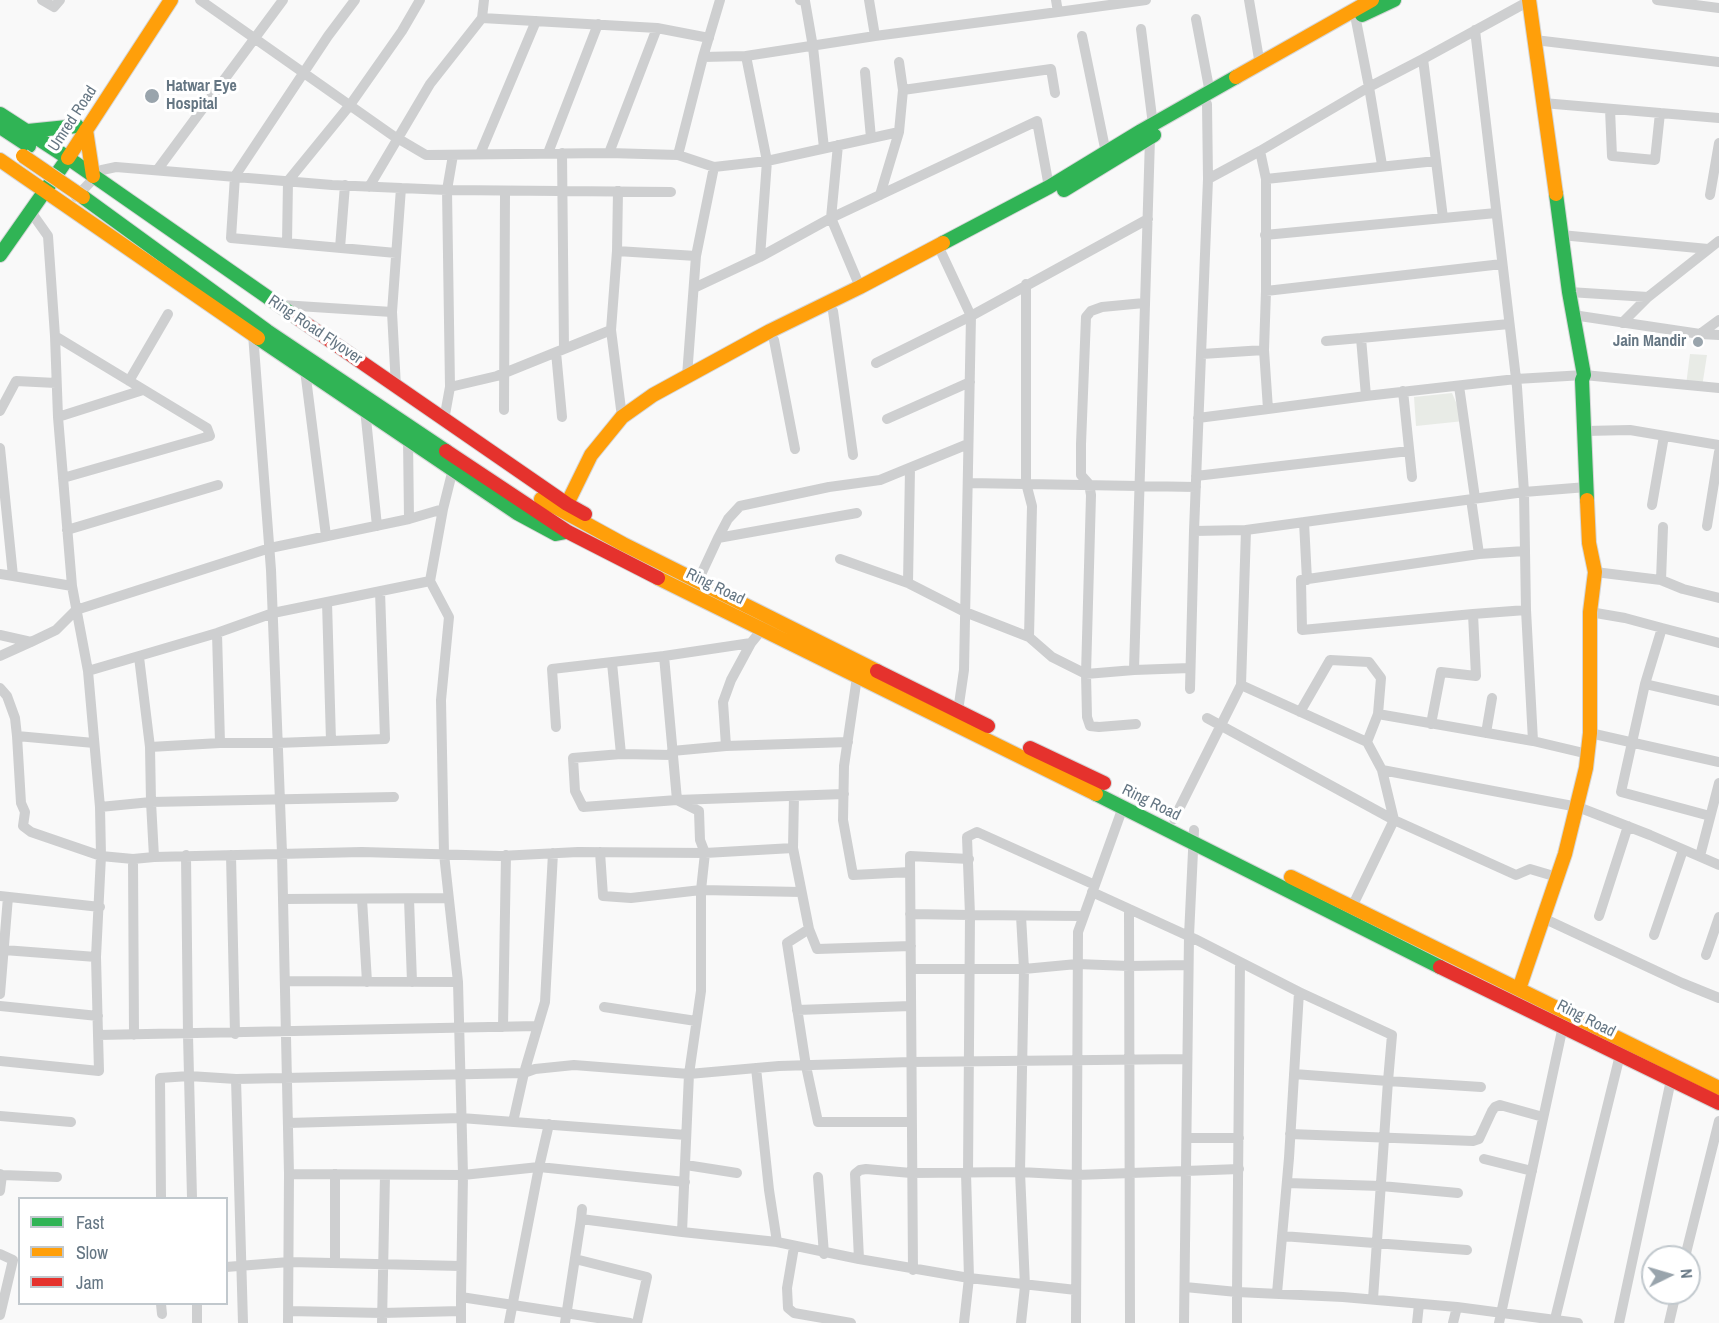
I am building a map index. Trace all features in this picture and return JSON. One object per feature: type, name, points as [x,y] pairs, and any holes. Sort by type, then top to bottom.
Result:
[{"type":"main road","points":[[118,72],[161,0]]},
{"type":"main road","name":"Umred Road","points":[[41,188],[118,72],[171,0]]},
{"type":"main road","points":[[1231,86],[1260,65],[1362,8],[1394,0]]},
{"type":"main road","points":[[1519,989],[1578,807],[1588,754],[1590,612],[1595,572],[1589,543],[1582,380],[1584,375],[1569,292],[1529,0]]},
{"type":"main road","points":[[567,504],[585,468],[603,452],[625,421],[687,376],[1049,187],[1106,153],[1152,131],[1362,8]]},
{"type":"main road","points":[[0,114],[64,155],[90,184],[275,304],[567,504],[620,533],[623,544]]},
{"type":"main road","name":"Ring Road Flyover","points":[[0,127],[26,151]]},
{"type":"main road","points":[[28,131],[82,128],[90,184]]},
{"type":"main road","points":[[654,400],[833,311],[1052,197],[1124,155],[1152,131]]},
{"type":"main road","name":"Ring Road Flyover","points":[[0,141],[26,151],[90,184],[283,329],[560,511],[623,544]]},
{"type":"main road","points":[[0,160],[517,513],[556,534],[568,532]]},
{"type":"main road","name":"Ring Road Flyover","points":[[90,184],[267,331],[568,532]]},
{"type":"main road","points":[[0,255],[31,212],[41,188]]},
{"type":"main road","points":[[0,234],[41,188]]},
{"type":"main road","name":"Ring Road","points":[[568,532],[658,578],[766,623],[958,711],[1174,819],[1193,836],[1371,933],[1719,1103]]},
{"type":"main road","name":"Ring Road","points":[[623,544],[698,581],[857,677],[1123,807],[1352,907],[1719,1088]]},
{"type":"street","points":[[42,0],[54,7],[60,0]]},
{"type":"street","points":[[200,0],[396,137],[426,155],[609,153],[678,156],[714,167],[767,161],[898,132]]},
{"type":"street","points":[[158,169],[283,0]]},
{"type":"street","points":[[355,0],[235,176],[231,238],[396,253]]},
{"type":"street","points":[[286,243],[288,181],[350,105],[402,31],[420,0]]},
{"type":"street","points":[[369,186],[396,137],[430,84],[483,18],[484,0]]},
{"type":"street","points":[[678,156],[720,0]]},
{"type":"street","points":[[800,0],[805,1],[813,47],[824,148]]},
{"type":"street","points":[[869,0],[875,36]]},
{"type":"street","points":[[1056,0],[1058,12]]},
{"type":"street","points":[[703,57],[746,56],[875,36],[1146,0]]},
{"type":"street","points":[[1249,0],[1260,65]]},
{"type":"street","points":[[1208,179],[1369,87],[1529,0]]},
{"type":"street","points":[[1654,0],[1719,8]]},
{"type":"street","points":[[1362,8],[1369,87],[1382,165]]},
{"type":"street","points":[[483,18],[657,28],[709,38]]},
{"type":"street","points":[[1190,689],[1208,179],[1208,98],[1197,19]]},
{"type":"street","points":[[480,154],[536,21]]},
{"type":"street","points":[[548,153],[598,24]]},
{"type":"street","points":[[609,153],[657,28]]},
{"type":"street","points":[[1134,670],[1144,303],[1152,131],[1141,29]]},
{"type":"street","points":[[1475,30],[1516,379],[1524,492],[1526,610],[1533,741]]},
{"type":"street","points":[[1082,36],[1106,153]]},
{"type":"street","points":[[1535,40],[1719,62]]},
{"type":"street","points":[[746,56],[767,161],[760,257]]},
{"type":"street","points":[[1424,59],[1443,218]]},
{"type":"street","points":[[880,195],[898,132],[903,90],[899,62]]},
{"type":"street","points":[[903,90],[1051,69],[1055,93]]},
{"type":"street","points":[[866,72],[871,138]]},
{"type":"street","points":[[1543,103],[1719,118]]},
{"type":"street","points":[[1610,109],[1612,156],[1655,160],[1660,113]]},
{"type":"street","points":[[694,288],[760,257],[831,218],[1037,121],[1049,187]]},
{"type":"street","points":[[1710,195],[1719,143]]},
{"type":"street","points":[[838,146],[831,218],[860,287]]},
{"type":"street","points":[[1260,151],[1266,179],[1264,350],[1268,409]]},
{"type":"street","points":[[562,153],[560,350],[562,417]]},
{"type":"street","points":[[444,420],[450,387],[447,190],[453,154]]},
{"type":"street","points":[[1266,179],[1436,161]]},
{"type":"street","points":[[67,206],[107,167],[401,188],[505,192],[671,192]]},
{"type":"street","points":[[687,376],[696,256],[714,167]]},
{"type":"street","points":[[340,248],[345,185]]},
{"type":"street","points":[[396,387],[393,312],[401,188]]},
{"type":"street","points":[[618,191],[618,251],[611,330],[625,421]]},
{"type":"street","points":[[504,410],[505,192]]},
{"type":"street","points":[[0,1061],[99,1071],[96,957],[100,906],[100,807],[88,671],[72,586],[58,417],[56,336],[48,236],[31,212]]},
{"type":"street","points":[[1265,235],[1496,213]]},
{"type":"street","points":[[876,363],[970,316],[1148,219]]},
{"type":"street","points":[[1561,235],[1708,249]]},
{"type":"street","points":[[1622,323],[1648,297],[1719,241]]},
{"type":"street","points":[[618,251],[696,256]]},
{"type":"street","points":[[942,255],[970,316],[964,670],[958,711]]},
{"type":"street","points":[[1266,291],[1502,264]]},
{"type":"street","points":[[1026,284],[1026,483],[1032,506],[1029,636]]},
{"type":"street","points":[[1569,292],[1648,297]]},
{"type":"street","points":[[1136,724],[1090,726],[1087,717],[1089,484],[1081,475],[1086,317],[1091,311],[1102,307],[1144,303]]},
{"type":"street","points":[[275,304],[393,312]]},
{"type":"street","points":[[833,311],[853,455]]},
{"type":"street","points":[[129,381],[168,314]]},
{"type":"street","points":[[1573,315],[1719,335]]},
{"type":"street","points":[[1700,334],[1719,320]]},
{"type":"street","points":[[1326,341],[1509,324]]},
{"type":"street","points":[[450,387],[504,372],[611,330]]},
{"type":"street","points":[[252,334],[270,548],[284,899],[289,1174],[288,1323]]},
{"type":"street","points":[[56,336],[207,428],[210,436],[63,478]]},
{"type":"street","points":[[1361,338],[1366,396]]},
{"type":"street","points":[[774,340],[795,449]]},
{"type":"street","points":[[1202,354],[1264,350]]},
{"type":"street","points":[[305,369],[326,536]]},
{"type":"street","points":[[1198,418],[1516,379],[1584,375],[1719,388]]},
{"type":"street","points":[[0,411],[16,381],[56,383]]},
{"type":"street","points":[[887,419],[970,382]]},
{"type":"street","points":[[1459,386],[1479,554]]},
{"type":"street","points":[[58,417],[143,390]]},
{"type":"street","points":[[1403,392],[1412,477]]},
{"type":"street","points":[[365,409],[377,526]]},
{"type":"street","points":[[1585,431],[1630,430],[1719,445]]},
{"type":"street","points":[[1652,505],[1664,436]]},
{"type":"street","points":[[408,438],[409,519]]},
{"type":"street","points":[[698,581],[728,519],[741,506],[829,487],[880,480],[968,444]]},
{"type":"street","points":[[0,448],[4,524],[13,576]]},
{"type":"street","points":[[968,483],[1138,485],[1196,482],[1409,451]]},
{"type":"street","points":[[1707,526],[1719,452]]},
{"type":"street","points":[[453,469],[430,581],[449,617],[441,700],[444,854],[458,982],[463,1175],[461,1323]]},
{"type":"street","points":[[908,583],[910,469]]},
{"type":"street","points":[[68,530],[218,485]]},
{"type":"street","points":[[1194,531],[1246,530],[1524,492],[1587,488]]},
{"type":"street","points":[[0,656],[56,630],[76,610],[270,548],[409,519],[444,509]]},
{"type":"street","points":[[718,538],[857,513]]},
{"type":"street","points":[[1304,522],[1307,580]]},
{"type":"street","points":[[1661,580],[1663,527]]},
{"type":"street","points":[[1174,819],[1241,685],[1246,530]]},
{"type":"street","points":[[1525,551],[1479,554],[1301,580],[1302,630],[1526,610]]},
{"type":"street","points":[[840,559],[908,583],[965,612],[1029,636],[1052,657],[1086,674],[1190,668]]},
{"type":"street","points":[[1595,572],[1661,580],[1683,589],[1719,598]]},
{"type":"street","points":[[0,574],[72,586]]},
{"type":"street","points":[[88,671],[217,633],[273,613],[430,581]]},
{"type":"street","points":[[150,747],[385,739],[380,591]]},
{"type":"street","points":[[327,602],[331,741]]},
{"type":"street","points":[[1590,612],[1625,618],[1719,643]]},
{"type":"street","points":[[1431,724],[1441,672],[1476,676],[1473,614]]},
{"type":"street","points":[[726,746],[723,702],[731,680],[751,643],[766,623]]},
{"type":"street","points":[[1662,628],[1645,684],[1621,792],[1710,816]]},
{"type":"street","points":[[217,633],[220,743]]},
{"type":"street","points":[[0,635],[31,642]]},
{"type":"street","points":[[556,727],[552,669],[612,663],[751,643]]},
{"type":"street","points":[[664,656],[678,800]]},
{"type":"street","points":[[138,657],[150,747],[154,857]]},
{"type":"street","points":[[1300,712],[1330,660],[1369,662],[1381,678],[1378,714],[1367,742]]},
{"type":"street","points":[[612,663],[621,754]]},
{"type":"street","points":[[857,677],[844,766],[843,820],[853,875],[910,872]]},
{"type":"street","points":[[1645,684],[1719,701]]},
{"type":"street","points":[[1241,685],[1367,742],[1382,770],[1394,820],[1352,907]]},
{"type":"street","points":[[0,688],[7,696],[15,718],[21,803],[25,812],[23,826],[31,832],[101,856],[133,859],[186,855],[362,852],[506,855],[600,852],[705,853],[793,848]]},
{"type":"street","points":[[1486,734],[1492,698]]},
{"type":"street","points":[[1378,714],[1533,741],[1588,754]]},
{"type":"street","points":[[1207,718],[1394,820],[1516,875],[1530,869],[1557,877]]},
{"type":"street","points":[[1590,733],[1719,762]]},
{"type":"street","points":[[17,736],[94,744]]},
{"type":"street","points":[[844,794],[678,800],[583,807],[575,791],[573,758],[672,753],[726,746],[848,742]]},
{"type":"street","points":[[1382,770],[1578,807],[1719,865]]},
{"type":"street","points":[[1700,856],[1719,783]]},
{"type":"street","points":[[794,796],[793,848],[808,929],[817,949],[911,946]]},
{"type":"street","points":[[100,807],[151,802],[394,797]]},
{"type":"street","points":[[678,800],[699,811],[700,840],[705,853],[701,890],[701,991],[689,1074],[681,1232]]},
{"type":"street","points":[[1076,1323],[1078,932],[1123,807]]},
{"type":"street","points":[[1599,915],[1628,826]]},
{"type":"street","points":[[964,1323],[969,1278],[967,1173],[970,915],[967,837],[977,832],[1129,909],[1392,1035],[1373,1299]]},
{"type":"street","points":[[1184,1323],[1188,965],[1193,836]]},
{"type":"street","points":[[1654,935],[1683,850]]},
{"type":"street","points":[[600,852],[603,896],[631,898],[701,890],[801,892]]},
{"type":"street","points":[[513,1122],[545,1002],[553,853]]},
{"type":"street","points":[[186,855],[192,1197]]},
{"type":"street","points":[[231,855],[236,1034]]},
{"type":"street","points":[[504,1027],[506,855]]},
{"type":"street","points":[[913,1270],[910,856],[969,859]]},
{"type":"street","points":[[133,859],[134,1035]]},
{"type":"street","points":[[0,994],[4,950],[4,896],[100,906]]},
{"type":"street","points":[[284,899],[448,898]]},
{"type":"street","points":[[362,899],[367,981]]},
{"type":"street","points":[[409,899],[412,982]]},
{"type":"street","points":[[1129,909],[1130,1323]]},
{"type":"street","points":[[910,914],[1083,916]]},
{"type":"street","points":[[1021,916],[1024,969],[1020,1172],[1025,1286],[1021,1323]]},
{"type":"street","points":[[1706,955],[1719,917]]},
{"type":"street","points":[[1543,918],[1719,998]]},
{"type":"street","points":[[808,929],[787,943],[806,1066],[818,1122],[911,1122]]},
{"type":"street","points":[[4,950],[96,957]]},
{"type":"street","points":[[1237,1323],[1240,962]]},
{"type":"street","points":[[911,969],[1024,969],[1077,964],[1188,965]]},
{"type":"street","points":[[285,981],[458,982]]},
{"type":"street","points":[[1277,1293],[1287,1183],[1299,992]]},
{"type":"street","points":[[0,1006],[98,1016]]},
{"type":"street","points":[[797,1010],[911,1006]]},
{"type":"street","points":[[604,1007],[696,1021]]},
{"type":"street","points":[[98,1035],[286,1033],[538,1026]]},
{"type":"street","points":[[1500,1318],[1563,1026]]},
{"type":"street","points":[[1554,1322],[1620,1055]]},
{"type":"street","points":[[161,1197],[160,1078],[189,1076],[236,1079],[524,1074],[534,1069],[574,1065],[689,1074],[756,1068],[912,1062],[1188,1059]]},
{"type":"street","points":[[756,1068],[777,1242]]},
{"type":"street","points":[[1294,1074],[1481,1087]]},
{"type":"street","points":[[236,1079],[243,1323]]},
{"type":"street","points":[[1619,1323],[1671,1080]]},
{"type":"street","points":[[1290,1134],[1473,1140],[1479,1139],[1491,1111],[1500,1105],[1543,1117]]},
{"type":"street","points":[[0,1116],[70,1122]]},
{"type":"street","points":[[288,1122],[461,1118],[686,1135]]},
{"type":"street","points":[[1688,1245],[1719,1121]]},
{"type":"street","points":[[508,1323],[549,1124]]},
{"type":"street","points":[[1187,1138],[1239,1138]]},
{"type":"street","points":[[1484,1159],[1532,1171]]},
{"type":"street","points":[[686,1165],[737,1173]]},
{"type":"street","points":[[289,1174],[463,1175],[539,1167],[685,1182]]},
{"type":"street","points":[[859,1259],[855,1174],[860,1170],[911,1173],[1020,1172],[1077,1175],[1239,1169]]},
{"type":"street","points":[[0,1191],[1,1174],[57,1178]]},
{"type":"street","points":[[335,1174],[335,1263]]},
{"type":"street","points":[[382,1318],[385,1175]]},
{"type":"street","points":[[818,1177],[825,1254]]},
{"type":"street","points":[[1287,1183],[1381,1186],[1458,1193]]},
{"type":"street","points":[[566,1318],[582,1214],[681,1232],[777,1242],[825,1254],[913,1270],[1025,1286],[1076,1290]]},
{"type":"street","points":[[1282,1236],[1467,1250]]},
{"type":"street","points":[[794,1247],[787,1288],[788,1308],[794,1313],[851,1323]]},
{"type":"street","points":[[0,1254],[13,1260],[0,1315]]},
{"type":"street","points":[[575,1259],[646,1276],[637,1323]]},
{"type":"street","points":[[228,1268],[289,1262],[461,1266]]},
{"type":"street","points":[[1185,1287],[1373,1299],[1457,1307],[1500,1318],[1578,1323]]},
{"type":"street","points":[[461,1297],[511,1305],[566,1318],[630,1323]]},
{"type":"street","points":[[1417,1323],[1419,1304]]},
{"type":"street","points":[[197,1305],[197,1323]]},
{"type":"street","points":[[1669,1323],[1673,1305]]},
{"type":"street","points":[[1453,1323],[1457,1307]]},
{"type":"street","points":[[288,1311],[382,1318],[461,1311]]},
{"type":"shaded area","points":[[1690,354],[1707,355],[1702,387],[1686,385]]},
{"type":"shaded area","points":[[1452,393],[1464,421],[1416,426],[1414,397]]},
{"type":"traffic: fast","points":[[1362,15],[1394,0]]},
{"type":"traffic: fast","points":[[943,243],[1049,187],[1236,77]]},
{"type":"traffic: fast","points":[[0,114],[68,158],[296,317]]},
{"type":"traffic: fast","points":[[28,131],[77,126]]},
{"type":"traffic: fast","points":[[0,127],[29,146]]},
{"type":"traffic: fast","points":[[1064,190],[1154,135]]},
{"type":"traffic: fast","points":[[0,255],[68,158]]},
{"type":"traffic: fast","points":[[1556,194],[1569,292],[1584,375],[1582,380],[1587,500]]},
{"type":"traffic: fast","points":[[83,197],[267,331],[446,451]]},
{"type":"traffic: fast","points":[[258,338],[517,513],[556,534],[566,532]]},
{"type":"traffic: fast","points":[[1096,794],[1440,967]]},
{"type":"traffic: slow","points":[[68,158],[171,0]]},
{"type":"traffic: slow","points":[[1236,77],[1372,0]]},
{"type":"traffic: slow","points":[[1529,0],[1556,194]]},
{"type":"traffic: slow","points":[[86,130],[93,176]]},
{"type":"traffic: slow","points":[[23,156],[83,197]]},
{"type":"traffic: slow","points":[[0,160],[258,338]]},
{"type":"traffic: slow","points":[[567,504],[591,455],[622,417],[653,395],[770,331],[943,243]]},
{"type":"traffic: slow","points":[[541,499],[623,544],[877,671]]},
{"type":"traffic: slow","points":[[1519,989],[1565,854],[1586,768],[1590,733],[1590,612],[1595,572],[1589,543],[1587,500]]},
{"type":"traffic: slow","points":[[658,578],[1096,794]]},
{"type":"traffic: slow","points":[[1291,877],[1719,1088]]},
{"type":"traffic: jam","points":[[296,317],[567,504],[585,514]]},
{"type":"traffic: jam","points":[[446,451],[568,532],[658,578]]},
{"type":"traffic: jam","points":[[877,671],[988,726]]},
{"type":"traffic: jam","points":[[1030,748],[1104,783]]},
{"type":"traffic: jam","points":[[1440,967],[1719,1103]]},
{"type":"place","name":"Hatwar Eye Hospital","points":[[152,96]]},
{"type":"place","name":"Jain Mandir","points":[[1698,342]]}]
